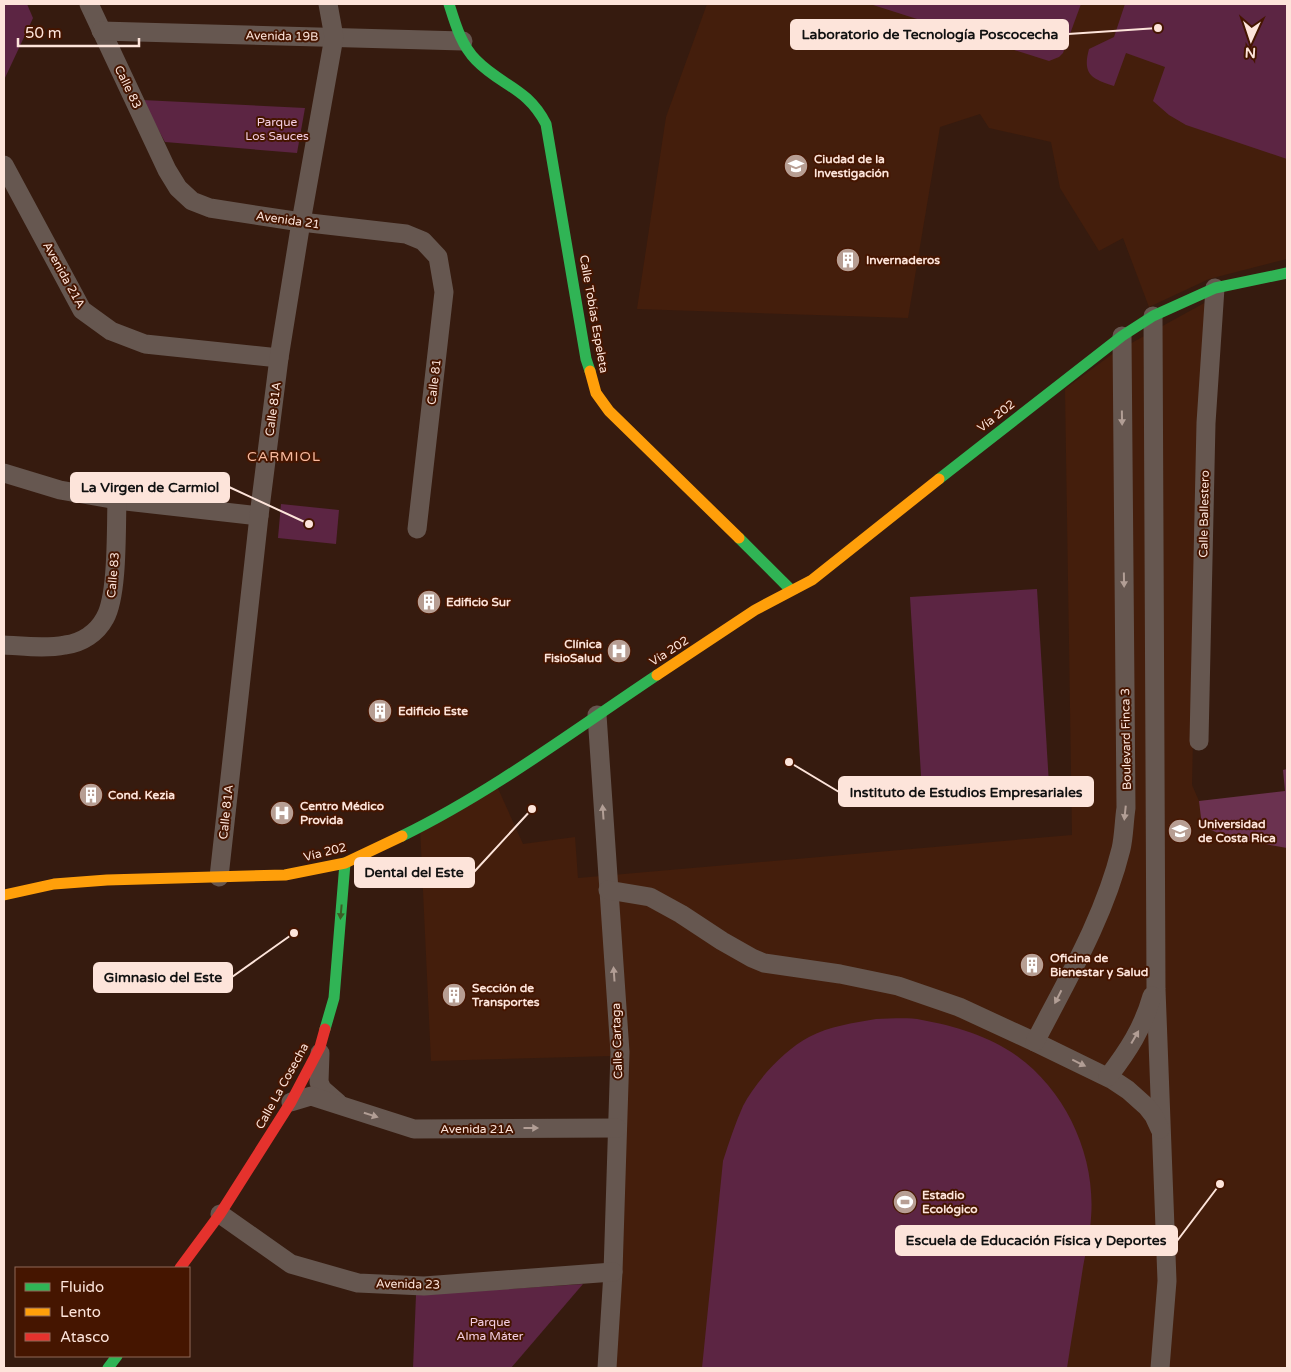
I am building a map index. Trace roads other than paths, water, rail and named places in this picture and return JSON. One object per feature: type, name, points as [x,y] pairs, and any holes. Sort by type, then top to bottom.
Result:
[{"type":"main road","name":"Calle Tobías Espeleta","points":[[449,4],[463,41],[471,54],[478,62],[526,96],[536,107],[546,124],[586,359],[596,393],[609,411],[791,590]]},
{"type":"main road","name":"Vía 202","points":[[4,894],[60,883],[285,875],[345,863],[454,809],[496,784],[755,610],[812,580],[925,489],[1122,336],[1152,316],[1215,288],[1287,273]]},
{"type":"main road","name":"Calle La Cosecha","points":[[181,1267],[220,1214],[291,1102],[320,1047],[334,998],[345,863]]},
{"type":"main road","points":[[108,1368],[116,1357]]},
{"type":"street","name":"Calle 83","points":[[89,4],[167,170]]},
{"type":"street","name":"Calle 81A","points":[[219,878],[280,358],[301,222],[334,37],[328,4]]},
{"type":"street","name":"Avenida 19B","points":[[101,31],[463,41]]},
{"type":"street","name":"Avenida 21A","points":[[4,165],[82,310],[111,330],[145,344],[280,358]]},
{"type":"street","name":"Avenida 21","points":[[167,170],[178,188],[192,201],[210,208],[301,222],[406,234],[424,241]]},
{"type":"street","name":"Calle 81","points":[[417,529],[444,292],[438,257],[424,241]]},
{"type":"street","name":"Calle Ballestero","points":[[1199,740],[1206,423],[1215,288]]},
{"type":"street","points":[[1152,316],[1157,982],[1160,1130],[1167,1281],[1160,1368]]},
{"type":"street","name":"Boulevard Finca 3","points":[[1035,1042],[1090,934],[1109,889],[1121,848],[1126,808],[1122,336]]},
{"type":"street","points":[[4,473],[60,490],[117,500],[260,516]]},
{"type":"street","name":"Calle 83","points":[[4,645],[46,647],[67,645],[84,640],[97,630],[106,617],[113,595],[117,500]]},
{"type":"street","name":"Calle Cartaga","points":[[597,715],[620,1052],[613,1272],[607,1368]]},
{"type":"street","points":[[608,890],[650,897],[681,914],[722,942],[752,958],[772,964],[840,974],[898,986],[959,1007],[1108,1077],[1128,1090],[1147,1107],[1154,1116],[1160,1130]]},
{"type":"street","points":[[1108,1077],[1128,1050],[1142,1026],[1157,982]]},
{"type":"street","name":"Avenida 21A","points":[[320,1047],[319,1082],[322,1089],[340,1105]]},
{"type":"street","name":"Avenida 21A","points":[[291,1102],[311,1096],[414,1129],[617,1128]]},
{"type":"street","name":"Avenida 23","points":[[220,1214],[291,1264],[358,1283],[424,1286],[613,1272]]},
{"type":"place","name":"Laboratorio de Tecnología Poscocecha","points":[[1158,28]]},
{"type":"place","name":"Ciudad de la Investigación","points":[[796,166]]},
{"type":"place","name":"Invernaderos","points":[[848,260]]},
{"type":"place","name":"La Virgen de Carmiol","points":[[309,524]]},
{"type":"place","name":"Edificio Sur","points":[[429,602]]},
{"type":"place","name":"Clínica FisioSalud","points":[[619,651]]},
{"type":"place","name":"Edificio Este","points":[[380,711]]},
{"type":"place","name":"Instituto de Estudios Empresariales","points":[[789,762]]},
{"type":"place","name":"Cond. Kezia","points":[[91,795]]},
{"type":"place","name":"Dental del Este","points":[[532,809]]},
{"type":"place","name":"Centro Médico Provida","points":[[282,813]]},
{"type":"place","name":"Universidad de Costa Rica","points":[[1180,831]]},
{"type":"place","name":"Gimnasio del Este","points":[[294,933]]},
{"type":"place","name":"Oficina de Bienestar y Salud","points":[[1032,965]]},
{"type":"place","name":"Sección de Transportes","points":[[454,995]]},
{"type":"place","name":"Escuela de Educación Física y Deportes","points":[[1220,1184]]},
{"type":"place","name":"Estadio Ecológico","points":[[905,1202]]},
{"type":"district","name":"CARMIOL","points":[[284,456]]},
{"type":"park label","name":"Parque Los Sauces","points":[[277,129]]},
{"type":"park label","name":"Parque Alma Máter","points":[[490,1329]]}]
